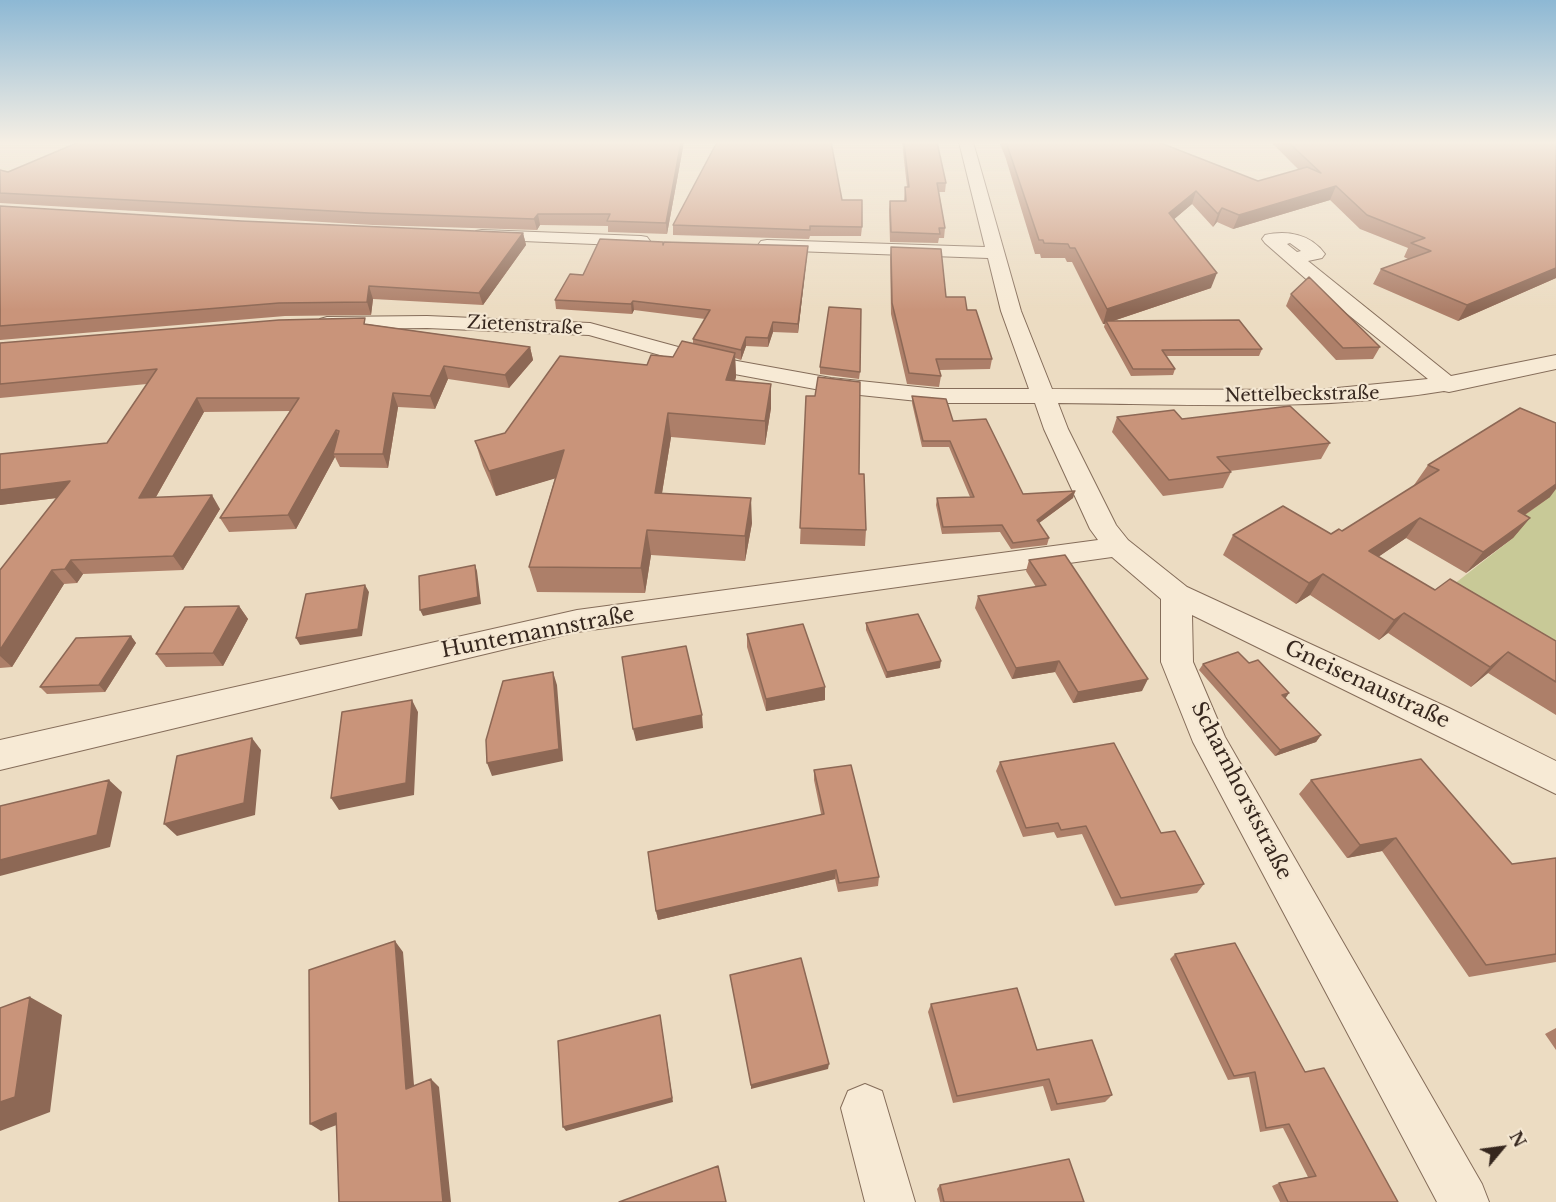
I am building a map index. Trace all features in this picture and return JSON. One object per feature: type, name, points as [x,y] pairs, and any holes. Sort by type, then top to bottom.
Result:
[{"type":"street","points":[[981,198],[1011,311],[1056,429],[1104,529],[1119,547],[1176,595]]},
{"type":"street","points":[[467,235],[663,242]]},
{"type":"street","points":[[755,245],[995,253]]},
{"type":"street","points":[[1295,258],[1337,296],[1449,384]]},
{"type":"street","name":"Zietenstraße","points":[[309,324],[427,321],[590,329],[713,363],[831,385],[937,396],[1045,397]]},
{"type":"street","name":"Nettelbeckstraße","points":[[1045,397],[1317,397],[1377,394],[1449,384],[1556,363]]},
{"type":"street","name":"Huntemannstraße","points":[[0,755],[577,621],[1119,547]]},
{"type":"street","name":"Gneisenaustraße","points":[[1176,595],[1437,718],[1556,778]]},
{"type":"street","name":"Scharnhorststraße","points":[[1176,595],[1178,662],[1210,742],[1464,1202]]},
{"type":"street","points":[[865,1108],[890,1202]]},
{"type":"green space","points":[[1556,484],[1556,674],[1426,606],[1513,538],[1501,531]]},
{"type":"building","points":[[94,198],[671,198],[666,223],[607,221],[610,214],[538,214],[534,219],[369,213]]},
{"type":"building","points":[[687,198],[862,200],[862,227],[810,226],[810,230],[673,225]]},
{"type":"building","points":[[906,198],[940,198],[945,228],[939,228],[940,234],[891,232],[890,201],[906,201]]},
{"type":"building","points":[[1025,198],[1187,198],[1169,213],[1217,273],[1107,309],[1075,248],[1070,248],[1068,244],[1044,243],[1043,240],[1039,240]]},
{"type":"building","points":[[1203,198],[1296,198],[1239,215],[1222,208],[1218,214]]},
{"type":"building","points":[[1349,198],[1556,198],[1556,268],[1467,305],[1381,269],[1431,251],[1411,243],[1425,238],[1367,215]]},
{"type":"building","points":[[0,206],[241,221],[523,233],[479,293],[369,286],[367,302],[279,303],[0,326]]},
{"type":"building","points":[[600,239],[663,242],[663,245],[664,242],[808,246],[798,324],[773,322],[768,338],[746,337],[741,350],[693,339],[710,310],[633,301],[631,304],[555,300],[570,274],[583,275]]},
{"type":"building","points":[[891,247],[941,249],[946,297],[965,297],[967,310],[976,310],[992,359],[936,359],[941,376],[909,373],[892,303]]},
{"type":"building","points":[[1309,277],[1380,347],[1343,348],[1291,294]]},
{"type":"building","points":[[829,307],[861,309],[860,372],[820,367]]},
{"type":"building","points":[[365,318],[364,324],[530,347],[505,375],[444,366],[430,396],[393,393],[383,454],[333,454],[339,431],[336,430],[288,515],[220,518],[299,398],[197,398],[139,498],[212,495],[173,556],[71,560],[65,569],[52,570],[0,650],[0,570],[70,481],[0,490],[0,454],[107,443],[157,369],[0,384],[0,343],[279,320]]},
{"type":"building","points":[[1239,320],[1262,349],[1162,350],[1175,369],[1133,369],[1106,321]]},
{"type":"building","points":[[682,341],[735,353],[726,380],[771,384],[765,421],[668,413],[655,493],[751,498],[745,536],[647,530],[641,568],[529,567],[564,450],[489,471],[475,441],[505,433],[560,356],[647,365],[651,355],[673,357]]},
{"type":"building","points":[[818,377],[860,382],[859,474],[864,474],[866,530],[800,528],[806,396],[815,396]]},
{"type":"building","points":[[912,396],[946,399],[953,421],[986,419],[1023,494],[1075,491],[1037,520],[1049,538],[1013,543],[1002,525],[943,527],[937,498],[974,497],[950,441],[923,441]]},
{"type":"building","points":[[1290,406],[1330,443],[1217,457],[1231,472],[1169,480],[1117,417],[1174,410],[1182,419]]},
{"type":"building","points":[[1520,408],[1556,423],[1556,484],[1518,511],[1530,518],[1483,552],[1420,518],[1369,551],[1435,590],[1450,579],[1556,641],[1556,682],[1508,652],[1490,667],[1404,613],[1394,620],[1323,574],[1309,583],[1233,535],[1283,506],[1331,534],[1339,529],[1342,531],[1439,470],[1428,465]]},
{"type":"building","points":[[1065,555],[1148,679],[1078,692],[1059,661],[1016,668],[978,596],[1046,585],[1029,560]]},
{"type":"building","points":[[475,565],[478,597],[420,610],[419,576]]},
{"type":"building","points":[[365,585],[358,629],[296,638],[306,594]]},
{"type":"building","points":[[239,606],[213,653],[156,654],[185,607]]},
{"type":"building","points":[[918,614],[941,661],[887,672],[866,623]]},
{"type":"building","points":[[803,624],[825,687],[766,699],[747,634]]},
{"type":"building","points":[[131,636],[99,685],[40,687],[76,638]]},
{"type":"building","points":[[686,646],[702,715],[633,729],[622,657]]},
{"type":"building","points":[[1238,652],[1249,663],[1258,660],[1289,693],[1282,695],[1321,735],[1280,750],[1203,664]]},
{"type":"building","points":[[553,672],[559,749],[487,763],[486,740],[503,681]]},
{"type":"building","points":[[412,700],[406,783],[331,798],[342,712]]},
{"type":"building","points":[[252,738],[244,803],[164,824],[177,756]]},
{"type":"building","points":[[1114,743],[1161,833],[1175,831],[1204,884],[1121,898],[1086,826],[1061,830],[1058,823],[1026,828],[1000,762]]},
{"type":"building","points":[[1421,759],[1512,864],[1556,858],[1556,954],[1486,965],[1396,838],[1360,845],[1311,780]]},
{"type":"building","points":[[851,765],[879,877],[839,883],[836,870],[656,911],[648,852],[824,814],[814,770]]},
{"type":"building","points":[[109,780],[97,835],[0,860],[0,806]]},
{"type":"building","points":[[395,941],[406,1089],[431,1079],[443,1202],[339,1202],[336,1113],[310,1124],[309,970]]},
{"type":"building","points":[[1235,943],[1305,1072],[1324,1068],[1398,1202],[1288,1202],[1279,1183],[1316,1176],[1289,1124],[1266,1128],[1255,1072],[1234,1076],[1175,954]]},
{"type":"building","points":[[801,958],[829,1064],[751,1085],[730,975]]},
{"type":"building","points":[[1017,988],[1037,1050],[1092,1040],[1112,1095],[1057,1104],[1049,1079],[957,1096],[931,1004]]},
{"type":"building","points":[[30,997],[15,1097],[0,1102],[0,1008]]},
{"type":"building","points":[[660,1015],[672,1098],[563,1127],[558,1041]]},
{"type":"building","points":[[1069,1159],[1084,1202],[944,1202],[940,1185]]},
{"type":"building","points":[[718,1166],[726,1202],[619,1202]]}]
